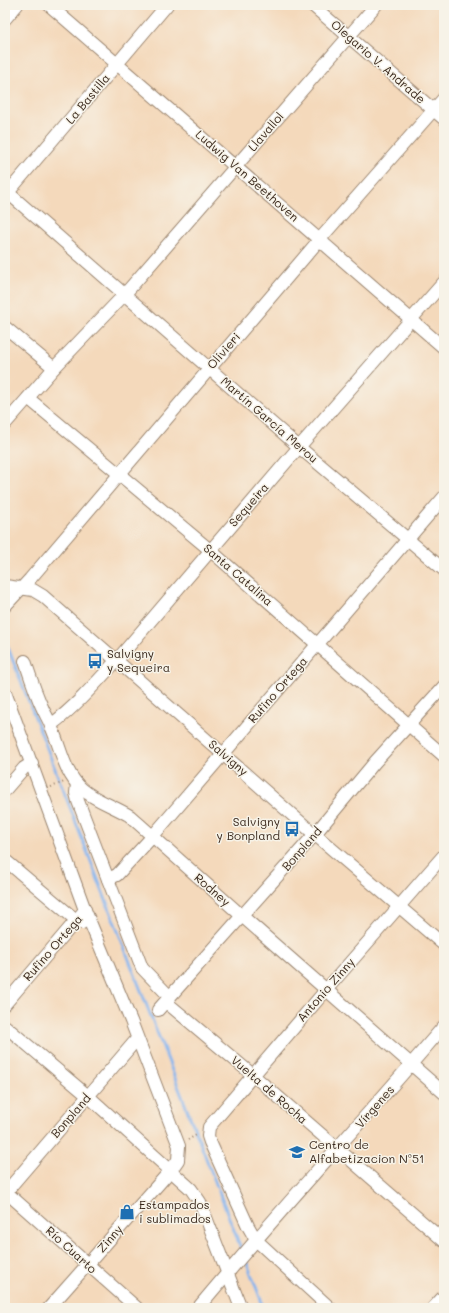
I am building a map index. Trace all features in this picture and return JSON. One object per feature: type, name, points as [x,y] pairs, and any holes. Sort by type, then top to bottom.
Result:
[{"type":"street","points":[[5,19],[17,5]]},
{"type":"street","name":"Ludwig Van Beethoven","points":[[49,5],[444,348]]},
{"type":"street","name":"La Bastilla","points":[[6,193],[167,5]]},
{"type":"street","name":"Olegario V. Andrade","points":[[312,5],[444,119]]},
{"type":"street","name":"Llavallol","points":[[124,295],[376,5]]},
{"type":"street","name":"Olivieri","points":[[5,606],[320,239],[444,98]]},
{"type":"street","name":"Martín García Merou","points":[[6,193],[299,447],[444,570]]},
{"type":"street","name":"Sequeira","points":[[51,725],[63,716],[89,690],[116,660],[299,447],[444,282]]},
{"type":"street","points":[[5,424],[54,368],[124,295]]},
{"type":"street","points":[[5,327],[54,368]]},
{"type":"street","name":"Santa Catalina","points":[[28,398],[210,550],[444,756]]},
{"type":"street","name":"Rufino Ortega","points":[[108,879],[117,875],[152,837],[222,753],[318,645],[444,497]]},
{"type":"street","name":"Salvigny","points":[[5,586],[33,590],[43,596],[444,946]]},
{"type":"street","name":"Rodney","points":[[25,661],[41,706],[51,725],[66,766],[73,780],[72,782],[96,799],[118,808],[130,816],[326,990],[444,1092]]},
{"type":"street","name":"Bonpland","points":[[165,1003],[315,834],[375,762],[444,686]]},
{"type":"street","points":[[6,697],[32,763],[85,910],[179,1146]]},
{"type":"street","points":[[5,790],[24,768],[32,763]]},
{"type":"street","name":"Vuelta de Rocha","points":[[72,782],[142,968],[165,1003],[254,1076],[444,1241]]},
{"type":"street","name":"Antonio Zinny","points":[[209,1127],[444,854]]},
{"type":"street","points":[[5,860],[76,920],[92,928]]},
{"type":"street","name":"Rufino Ortega","points":[[5,1004],[85,910]]},
{"type":"street","points":[[5,1026],[88,1096],[191,1189],[200,1202],[241,1308]]},
{"type":"street","name":"Vírgenes","points":[[227,1273],[338,1149],[444,1026]]},
{"type":"street","name":"Bonpland","points":[[5,1192],[137,1038]]},
{"type":"street","points":[[209,1127],[208,1136],[210,1142],[248,1226],[256,1240],[330,1308]]},
{"type":"street","name":"Zinny","points":[[49,1308],[171,1170],[178,1160],[179,1146]]},
{"type":"street","name":"Río Cuarto","points":[[5,1192],[137,1308]]},
{"type":"street","points":[[198,1308],[227,1273]]},
{"type":"street","points":[[434,1308],[444,1296]]},
{"type":"path","points":[[54,785],[72,782]]},
{"type":"path","points":[[179,1146],[209,1127]]},
{"type":"waterway","points":[[5,640],[242,1251]]},
{"type":"waterway","points":[[245,1258],[264,1308]]},
{"type":"place","name":"Salvigny y Sequeira","points":[[95,661]]},
{"type":"place","name":"Salvigny y Bonpland","points":[[292,829]]},
{"type":"place","name":"Centro de Alfabetizacion Nº51","points":[[297,1152]]},
{"type":"place","name":"Estampados i sublimados","points":[[127,1212]]}]
